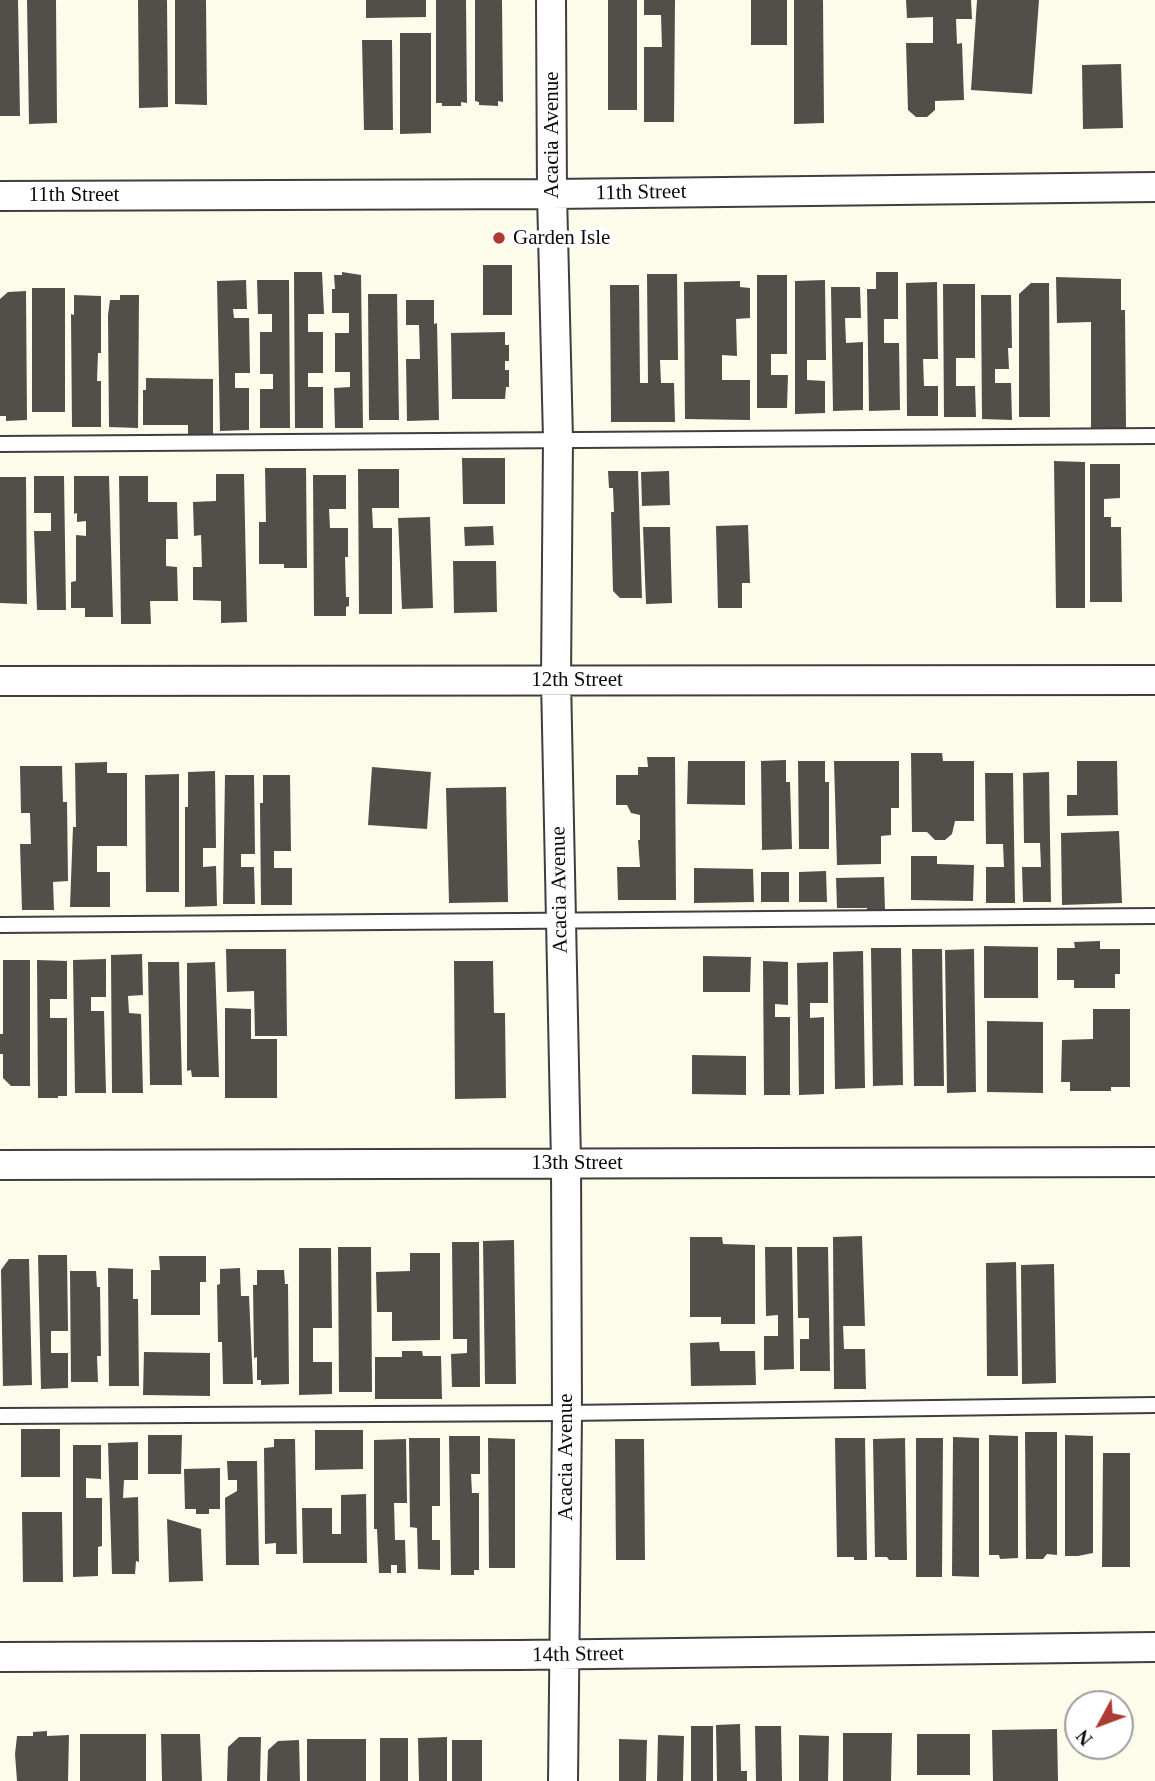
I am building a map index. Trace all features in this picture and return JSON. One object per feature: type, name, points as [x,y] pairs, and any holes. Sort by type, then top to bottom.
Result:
[{"type":"street","name":"Acacia Avenue","points":[[551,0],[558,439],[556,680],[567,1413],[563,1781]]},
{"type":"street","name":"11th Street","points":[[0,196],[552,194],[1155,187]]},
{"type":"street","name":"12th Street","points":[[0,681],[1155,680]]},
{"type":"street","name":"13th Street","points":[[0,1166],[1155,1162]]},
{"type":"street","name":"14th Street","points":[[0,1657],[565,1655],[1155,1647]]},
{"type":"lane","points":[[0,444],[1155,436]]},
{"type":"lane","points":[[0,925],[1155,916]]},
{"type":"lane","points":[[0,1416],[567,1413],[1155,1405]]},
{"type":"building","points":[[0,0],[18,0],[20,116],[0,116]]},
{"type":"building","points":[[27,0],[56,0],[57,123],[29,124]]},
{"type":"building","points":[[138,0],[167,0],[168,107],[139,108]]},
{"type":"building","points":[[175,0],[206,0],[207,105],[175,104]]},
{"type":"building","points":[[366,0],[426,0],[426,17],[366,18]]},
{"type":"building","points":[[436,0],[466,0],[467,103],[461,102],[461,106],[442,106],[442,103],[436,103]]},
{"type":"building","points":[[475,0],[502,0],[503,102],[498,101],[498,106],[479,105],[479,102],[475,101]]},
{"type":"building","points":[[608,0],[637,0],[637,110],[608,110]]},
{"type":"building","points":[[644,0],[675,0],[674,122],[644,122],[644,47],[662,47],[661,15],[644,15]]},
{"type":"building","points":[[751,0],[787,0],[787,45],[751,45]]},
{"type":"building","points":[[794,0],[823,0],[824,123],[794,124]]},
{"type":"building","points":[[906,0],[971,0],[972,19],[956,19],[957,44],[962,43],[964,100],[935,101],[935,110],[927,117],[916,117],[908,110],[906,43],[933,43],[933,17],[907,18]]},
{"type":"building","points":[[977,0],[1039,0],[1032,94],[971,90]]},
{"type":"building","points":[[400,33],[431,33],[431,133],[400,134]]},
{"type":"building","points":[[362,40],[392,40],[393,130],[364,130]]},
{"type":"building","points":[[1121,64],[1123,128],[1083,129],[1082,65]]},
{"type":"building","points":[[483,265],[512,265],[512,315],[483,315]]},
{"type":"building","points":[[294,272],[322,272],[324,314],[308,314],[308,332],[323,332],[323,373],[308,373],[308,387],[323,387],[323,428],[295,428]]},
{"type":"building","points":[[342,272],[361,275],[363,428],[335,428],[334,388],[350,387],[350,372],[335,372],[335,333],[349,333],[349,313],[332,313],[334,275],[342,275]]},
{"type":"building","points":[[876,272],[898,272],[898,319],[884,319],[884,343],[899,343],[900,410],[869,411],[867,289],[876,289]]},
{"type":"building","points":[[647,274],[677,274],[678,360],[660,360],[661,383],[674,383],[675,422],[611,422],[610,285],[639,285],[640,383],[648,383]]},
{"type":"building","points":[[757,275],[787,275],[787,354],[771,354],[771,375],[788,375],[787,408],[757,408]]},
{"type":"building","points":[[1056,277],[1121,279],[1121,310],[1125,310],[1126,428],[1091,429],[1091,322],[1057,323]]},
{"type":"building","points":[[246,280],[247,309],[233,309],[234,318],[249,318],[250,373],[235,373],[235,388],[249,388],[249,430],[220,431],[217,281]]},
{"type":"building","points":[[257,280],[289,280],[290,428],[260,428],[260,389],[273,389],[273,374],[260,374],[260,332],[272,332],[272,314],[258,314]]},
{"type":"building","points":[[825,280],[826,360],[807,360],[807,380],[825,381],[825,413],[795,414],[795,281]]},
{"type":"building","points":[[740,281],[740,287],[750,288],[750,318],[736,319],[737,356],[722,355],[722,380],[750,380],[750,420],[685,419],[684,282]]},
{"type":"building","points":[[937,282],[938,359],[923,359],[924,386],[938,386],[938,416],[907,416],[906,283]]},
{"type":"building","points":[[1031,283],[1049,283],[1050,417],[1019,417],[1019,294]]},
{"type":"building","points":[[943,284],[975,284],[975,358],[956,358],[956,386],[975,386],[976,417],[944,417]]},
{"type":"building","points":[[831,287],[860,287],[861,318],[845,318],[846,343],[863,342],[863,410],[833,411]]},
{"type":"building","points":[[32,288],[65,288],[65,412],[32,412]]},
{"type":"building","points":[[26,291],[27,420],[6,421],[6,416],[0,416],[0,299],[8,292]]},
{"type":"building","points":[[368,294],[397,294],[399,420],[369,420]]},
{"type":"building","points":[[74,295],[101,296],[101,353],[98,353],[97,381],[101,381],[101,427],[72,427],[71,314],[74,315]]},
{"type":"building","points":[[120,295],[139,295],[138,428],[109,427],[108,315],[110,300],[120,300]]},
{"type":"building","points":[[981,295],[1011,295],[1012,348],[1008,348],[1009,369],[995,369],[995,383],[1011,383],[1012,420],[982,419]]},
{"type":"building","points":[[406,300],[434,300],[439,420],[407,421],[406,359],[420,359],[419,325],[406,325]]},
{"type":"building","points":[[505,332],[505,345],[509,345],[509,361],[505,361],[505,370],[509,370],[509,387],[506,387],[505,399],[452,399],[451,333]]},
{"type":"building","points":[[146,378],[213,379],[213,435],[188,434],[188,425],[143,425],[143,390],[146,390]]},
{"type":"building","points":[[462,458],[505,458],[505,504],[463,504]]},
{"type":"building","points":[[1054,461],[1085,462],[1085,608],[1056,608]]},
{"type":"building","points":[[1090,464],[1120,464],[1120,498],[1104,499],[1104,517],[1111,517],[1111,527],[1121,527],[1122,602],[1090,602]]},
{"type":"building","points":[[265,468],[306,468],[307,568],[259,564],[259,522],[266,522]]},
{"type":"building","points":[[358,469],[399,469],[399,508],[372,508],[373,528],[392,528],[392,614],[359,614]]},
{"type":"building","points":[[608,471],[638,471],[642,598],[620,598],[613,591],[613,488],[609,488]]},
{"type":"building","points":[[669,471],[670,505],[642,506],[641,472]]},
{"type":"building","points":[[216,474],[244,474],[247,622],[221,623],[221,601],[193,600],[193,567],[202,567],[201,535],[194,536],[193,502],[216,501]]},
{"type":"building","points":[[313,475],[346,475],[346,509],[329,509],[330,528],[348,528],[348,557],[345,557],[346,597],[349,597],[349,606],[346,607],[346,616],[314,616]]},
{"type":"building","points":[[34,476],[64,476],[66,610],[37,610],[34,531],[51,531],[51,513],[34,513]]},
{"type":"building","points":[[74,476],[109,476],[113,617],[85,617],[85,608],[71,608],[71,582],[76,581],[76,535],[86,536],[86,521],[77,522],[77,513],[74,514]]},
{"type":"building","points":[[119,476],[148,476],[148,502],[177,502],[178,539],[166,539],[166,566],[177,567],[178,601],[150,601],[151,624],[121,624]]},
{"type":"building","points":[[0,477],[26,477],[27,604],[0,603]]},
{"type":"building","points":[[430,517],[433,608],[402,609],[398,518]]},
{"type":"building","points":[[748,525],[750,583],[742,583],[742,608],[718,608],[716,526]]},
{"type":"building","points":[[493,526],[494,545],[465,546],[464,527]]},
{"type":"building","points":[[643,527],[670,527],[672,603],[646,604]]},
{"type":"building","points":[[453,561],[496,561],[497,612],[454,613]]},
{"type":"building","points":[[911,753],[942,753],[943,761],[974,761],[974,821],[955,821],[952,834],[945,840],[935,840],[927,832],[912,832]]},
{"type":"building","points":[[647,757],[675,757],[676,900],[618,900],[617,867],[640,867],[640,815],[631,813],[627,805],[616,805],[616,775],[638,775],[638,767],[648,767]]},
{"type":"building","points":[[786,760],[786,782],[790,782],[792,849],[762,850],[761,761]]},
{"type":"building","points":[[688,761],[745,761],[745,805],[687,804]]},
{"type":"building","points":[[798,761],[825,761],[825,782],[829,782],[829,849],[799,849]]},
{"type":"building","points":[[834,761],[899,761],[899,808],[891,808],[891,835],[881,836],[881,864],[837,865]]},
{"type":"building","points":[[1077,761],[1117,761],[1118,815],[1067,816],[1067,795],[1077,795]]},
{"type":"building","points":[[107,762],[107,773],[127,773],[127,846],[97,846],[97,872],[110,872],[110,907],[70,907],[73,827],[76,827],[75,763]]},
{"type":"building","points":[[20,766],[62,766],[63,802],[67,802],[68,881],[53,882],[54,910],[22,910],[20,844],[31,844],[30,813],[21,813]]},
{"type":"building","points":[[372,767],[431,772],[427,829],[368,825]]},
{"type":"building","points":[[215,771],[216,848],[203,848],[203,867],[216,866],[217,906],[185,907],[185,807],[188,807],[188,772]]},
{"type":"building","points":[[1049,772],[1051,902],[1023,902],[1022,867],[1041,867],[1040,843],[1024,843],[1023,773]]},
{"type":"building","points":[[985,773],[1013,773],[1015,903],[986,903],[986,867],[1004,867],[1003,844],[986,844]]},
{"type":"building","points":[[179,774],[179,892],[146,892],[145,775]]},
{"type":"building","points":[[225,775],[254,775],[255,854],[241,854],[241,867],[254,867],[255,904],[223,904]]},
{"type":"building","points":[[263,775],[290,775],[291,851],[274,851],[274,868],[292,868],[292,905],[261,905],[260,803],[263,803]]},
{"type":"building","points":[[506,787],[508,902],[449,903],[446,788]]},
{"type":"building","points":[[1119,831],[1122,903],[1062,905],[1061,833]]},
{"type":"building","points":[[911,856],[937,856],[937,864],[974,865],[973,901],[911,900]]},
{"type":"building","points":[[694,868],[753,869],[754,902],[694,903]]},
{"type":"building","points":[[826,871],[827,902],[799,902],[799,872]]},
{"type":"building","points":[[761,872],[789,872],[789,902],[761,902]]},
{"type":"building","points":[[884,877],[885,910],[837,908],[836,878]]},
{"type":"building","points":[[1100,941],[1100,949],[1120,949],[1120,974],[1115,974],[1115,988],[1074,988],[1074,980],[1057,980],[1057,948],[1075,948],[1074,942]]},
{"type":"building","points":[[984,946],[1038,947],[1038,998],[984,998]]},
{"type":"building","points":[[871,948],[901,948],[903,1085],[873,1086]]},
{"type":"building","points":[[226,949],[286,949],[287,1036],[255,1036],[254,991],[227,992]]},
{"type":"building","points":[[912,949],[942,949],[944,1086],[914,1086]]},
{"type":"building","points":[[974,949],[976,1092],[947,1093],[945,950]]},
{"type":"building","points":[[863,951],[865,1088],[835,1089],[833,952]]},
{"type":"building","points":[[142,954],[143,995],[128,996],[129,1013],[141,1014],[143,1093],[112,1093],[111,955]]},
{"type":"building","points":[[703,956],[751,957],[750,992],[703,992]]},
{"type":"building","points":[[106,959],[106,997],[91,997],[91,1011],[104,1011],[106,1093],[75,1093],[73,960]]},
{"type":"building","points":[[3,960],[30,960],[30,1086],[11,1086],[3,1078],[0,1034],[3,1034]]},
{"type":"building","points":[[37,960],[67,961],[67,999],[50,999],[50,1018],[67,1018],[67,1096],[58,1098],[38,1098]]},
{"type":"building","points":[[454,961],[493,961],[494,1013],[505,1013],[506,1098],[455,1099]]},
{"type":"building","points":[[763,961],[788,962],[788,1005],[775,1004],[775,1017],[790,1017],[790,1095],[764,1095]]},
{"type":"building","points":[[148,962],[179,962],[182,1085],[150,1085]]},
{"type":"building","points":[[215,962],[219,1077],[192,1077],[191,1070],[187,1071],[187,963]]},
{"type":"building","points":[[828,962],[828,1003],[810,1003],[810,1018],[824,1017],[824,1094],[799,1095],[797,963]]},
{"type":"building","points":[[225,1008],[251,1009],[251,1039],[277,1039],[277,1098],[225,1098]]},
{"type":"building","points":[[1093,1009],[1130,1009],[1130,1087],[1111,1087],[1111,1091],[1070,1091],[1070,1082],[1061,1082],[1062,1040],[1093,1039]]},
{"type":"building","points":[[987,1021],[1043,1022],[1043,1093],[987,1092]]},
{"type":"building","points":[[692,1055],[746,1056],[746,1095],[692,1094]]},
{"type":"building","points":[[862,1236],[865,1326],[843,1326],[844,1349],[865,1349],[866,1389],[834,1389],[833,1237]]},
{"type":"building","points":[[690,1237],[722,1237],[723,1244],[755,1245],[755,1324],[721,1324],[721,1317],[690,1317]]},
{"type":"building","points":[[514,1240],[516,1384],[485,1384],[483,1241]]},
{"type":"building","points":[[452,1242],[479,1242],[480,1387],[452,1387],[451,1354],[467,1353],[467,1339],[453,1339]]},
{"type":"building","points":[[338,1247],[371,1247],[372,1392],[339,1392]]},
{"type":"building","points":[[765,1247],[792,1247],[794,1369],[764,1370],[764,1336],[778,1336],[778,1315],[766,1316]]},
{"type":"building","points":[[797,1247],[828,1247],[830,1371],[800,1371],[800,1339],[809,1339],[809,1318],[798,1318]]},
{"type":"building","points":[[299,1248],[331,1248],[332,1328],[313,1328],[313,1362],[332,1362],[332,1394],[299,1395]]},
{"type":"building","points":[[410,1253],[440,1253],[440,1340],[392,1341],[392,1312],[377,1312],[376,1272],[410,1271]]},
{"type":"building","points":[[38,1255],[67,1255],[68,1331],[51,1331],[51,1353],[68,1353],[68,1388],[41,1389]]},
{"type":"building","points":[[159,1256],[206,1256],[206,1282],[200,1282],[200,1315],[151,1315],[151,1270],[160,1270]]},
{"type":"building","points":[[9,1259],[29,1259],[32,1385],[3,1386],[1,1270]]},
{"type":"building","points":[[1016,1262],[1018,1376],[987,1376],[986,1263]]},
{"type":"building","points":[[1054,1264],[1056,1383],[1022,1384],[1021,1265]]},
{"type":"building","points":[[108,1268],[133,1269],[133,1299],[138,1299],[139,1386],[109,1386]]},
{"type":"building","points":[[240,1268],[241,1296],[249,1296],[253,1384],[223,1384],[222,1342],[218,1342],[217,1285],[220,1284],[220,1269]]},
{"type":"building","points":[[257,1270],[284,1270],[285,1284],[288,1284],[289,1384],[261,1385],[261,1380],[257,1380],[253,1285],[257,1285]]},
{"type":"building","points":[[70,1271],[96,1271],[97,1287],[100,1287],[101,1356],[97,1356],[98,1382],[71,1382]]},
{"type":"building","points":[[719,1342],[720,1351],[755,1351],[756,1385],[691,1386],[690,1343]]},
{"type":"building","points":[[402,1351],[422,1351],[423,1356],[441,1356],[442,1399],[375,1399],[375,1357],[402,1357]]},
{"type":"building","points":[[144,1352],[210,1353],[210,1396],[143,1395]]},
{"type":"building","points":[[21,1429],[60,1429],[60,1477],[21,1477]]},
{"type":"building","points":[[315,1430],[363,1430],[363,1469],[315,1470]]},
{"type":"building","points":[[1025,1432],[1057,1432],[1057,1555],[1047,1554],[1043,1559],[1026,1559]]},
{"type":"building","points":[[148,1435],[182,1435],[181,1474],[148,1474]]},
{"type":"building","points":[[989,1435],[1018,1436],[1018,1558],[1000,1559],[999,1555],[989,1555]]},
{"type":"building","points":[[1065,1435],[1093,1436],[1093,1553],[1078,1556],[1065,1556]]},
{"type":"building","points":[[449,1436],[480,1436],[480,1474],[471,1474],[472,1493],[479,1493],[479,1570],[474,1570],[474,1575],[451,1575]]},
{"type":"building","points":[[953,1437],[979,1438],[979,1577],[952,1576]]},
{"type":"building","points":[[409,1438],[440,1438],[440,1506],[432,1506],[432,1540],[440,1540],[440,1570],[418,1569],[417,1528],[410,1527]]},
{"type":"building","points":[[488,1438],[515,1439],[515,1568],[489,1568]]},
{"type":"building","points":[[835,1438],[865,1438],[867,1560],[837,1557]]},
{"type":"building","points":[[905,1438],[907,1560],[889,1560],[887,1557],[875,1557],[873,1439]]},
{"type":"building","points":[[916,1438],[943,1438],[942,1577],[916,1577]]},
{"type":"building","points":[[274,1439],[295,1439],[297,1554],[276,1554],[276,1543],[265,1544],[264,1448],[274,1447]]},
{"type":"building","points":[[406,1439],[407,1503],[394,1503],[395,1540],[405,1540],[406,1573],[397,1573],[397,1565],[391,1565],[391,1573],[379,1573],[377,1529],[374,1529],[374,1440]]},
{"type":"building","points":[[615,1439],[644,1439],[645,1560],[616,1560]]},
{"type":"building","points":[[138,1442],[138,1480],[124,1480],[123,1498],[138,1497],[139,1562],[136,1561],[135,1574],[112,1574],[108,1443]]},
{"type":"building","points":[[73,1445],[101,1445],[101,1479],[86,1478],[86,1498],[102,1498],[102,1546],[98,1547],[98,1576],[73,1577]]},
{"type":"building","points":[[1103,1453],[1130,1453],[1130,1567],[1102,1567]]},
{"type":"building","points":[[227,1461],[257,1461],[259,1565],[226,1565],[225,1498],[237,1491],[237,1480],[228,1480]]},
{"type":"building","points":[[220,1468],[220,1509],[209,1509],[209,1514],[196,1514],[196,1509],[185,1509],[184,1469]]},
{"type":"building","points":[[366,1494],[367,1563],[303,1563],[302,1508],[332,1508],[332,1534],[341,1534],[341,1495]]},
{"type":"building","points":[[22,1512],[62,1512],[63,1582],[23,1582]]},
{"type":"building","points":[[167,1519],[201,1529],[203,1581],[169,1582]]},
{"type":"building","points":[[740,1724],[741,1771],[747,1771],[747,1781],[717,1781],[716,1725]]},
{"type":"building","points":[[691,1726],[713,1726],[713,1781],[691,1781]]},
{"type":"building","points":[[755,1726],[781,1726],[782,1781],[756,1781]]},
{"type":"building","points":[[1057,1729],[1058,1781],[993,1781],[992,1730]]},
{"type":"building","points":[[47,1731],[47,1736],[69,1735],[68,1781],[17,1781],[17,1736],[33,1736],[33,1732]]},
{"type":"building","points":[[843,1733],[892,1733],[891,1781],[843,1781]]},
{"type":"building","points":[[80,1734],[146,1734],[146,1781],[80,1781]]},
{"type":"building","points":[[161,1734],[200,1734],[202,1781],[162,1781]]},
{"type":"building","points":[[917,1734],[970,1734],[970,1775],[917,1775]]},
{"type":"building","points":[[658,1735],[684,1736],[683,1781],[657,1781]]},
{"type":"building","points":[[799,1735],[829,1736],[828,1781],[799,1781]]},
{"type":"building","points":[[239,1737],[261,1737],[260,1781],[227,1781],[228,1747]]},
{"type":"building","points":[[447,1737],[447,1781],[419,1781],[418,1738]]},
{"type":"building","points":[[380,1738],[408,1738],[408,1781],[380,1781]]},
{"type":"building","points":[[307,1739],[366,1739],[366,1781],[307,1781]]},
{"type":"building","points":[[619,1739],[647,1740],[646,1781],[619,1781]]},
{"type":"building","points":[[299,1740],[300,1781],[267,1781],[268,1750],[278,1741]]},
{"type":"building","points":[[452,1740],[482,1740],[482,1781],[452,1781]]},
{"type":"place","name":"Garden Isle","points":[[499,238]]}]
